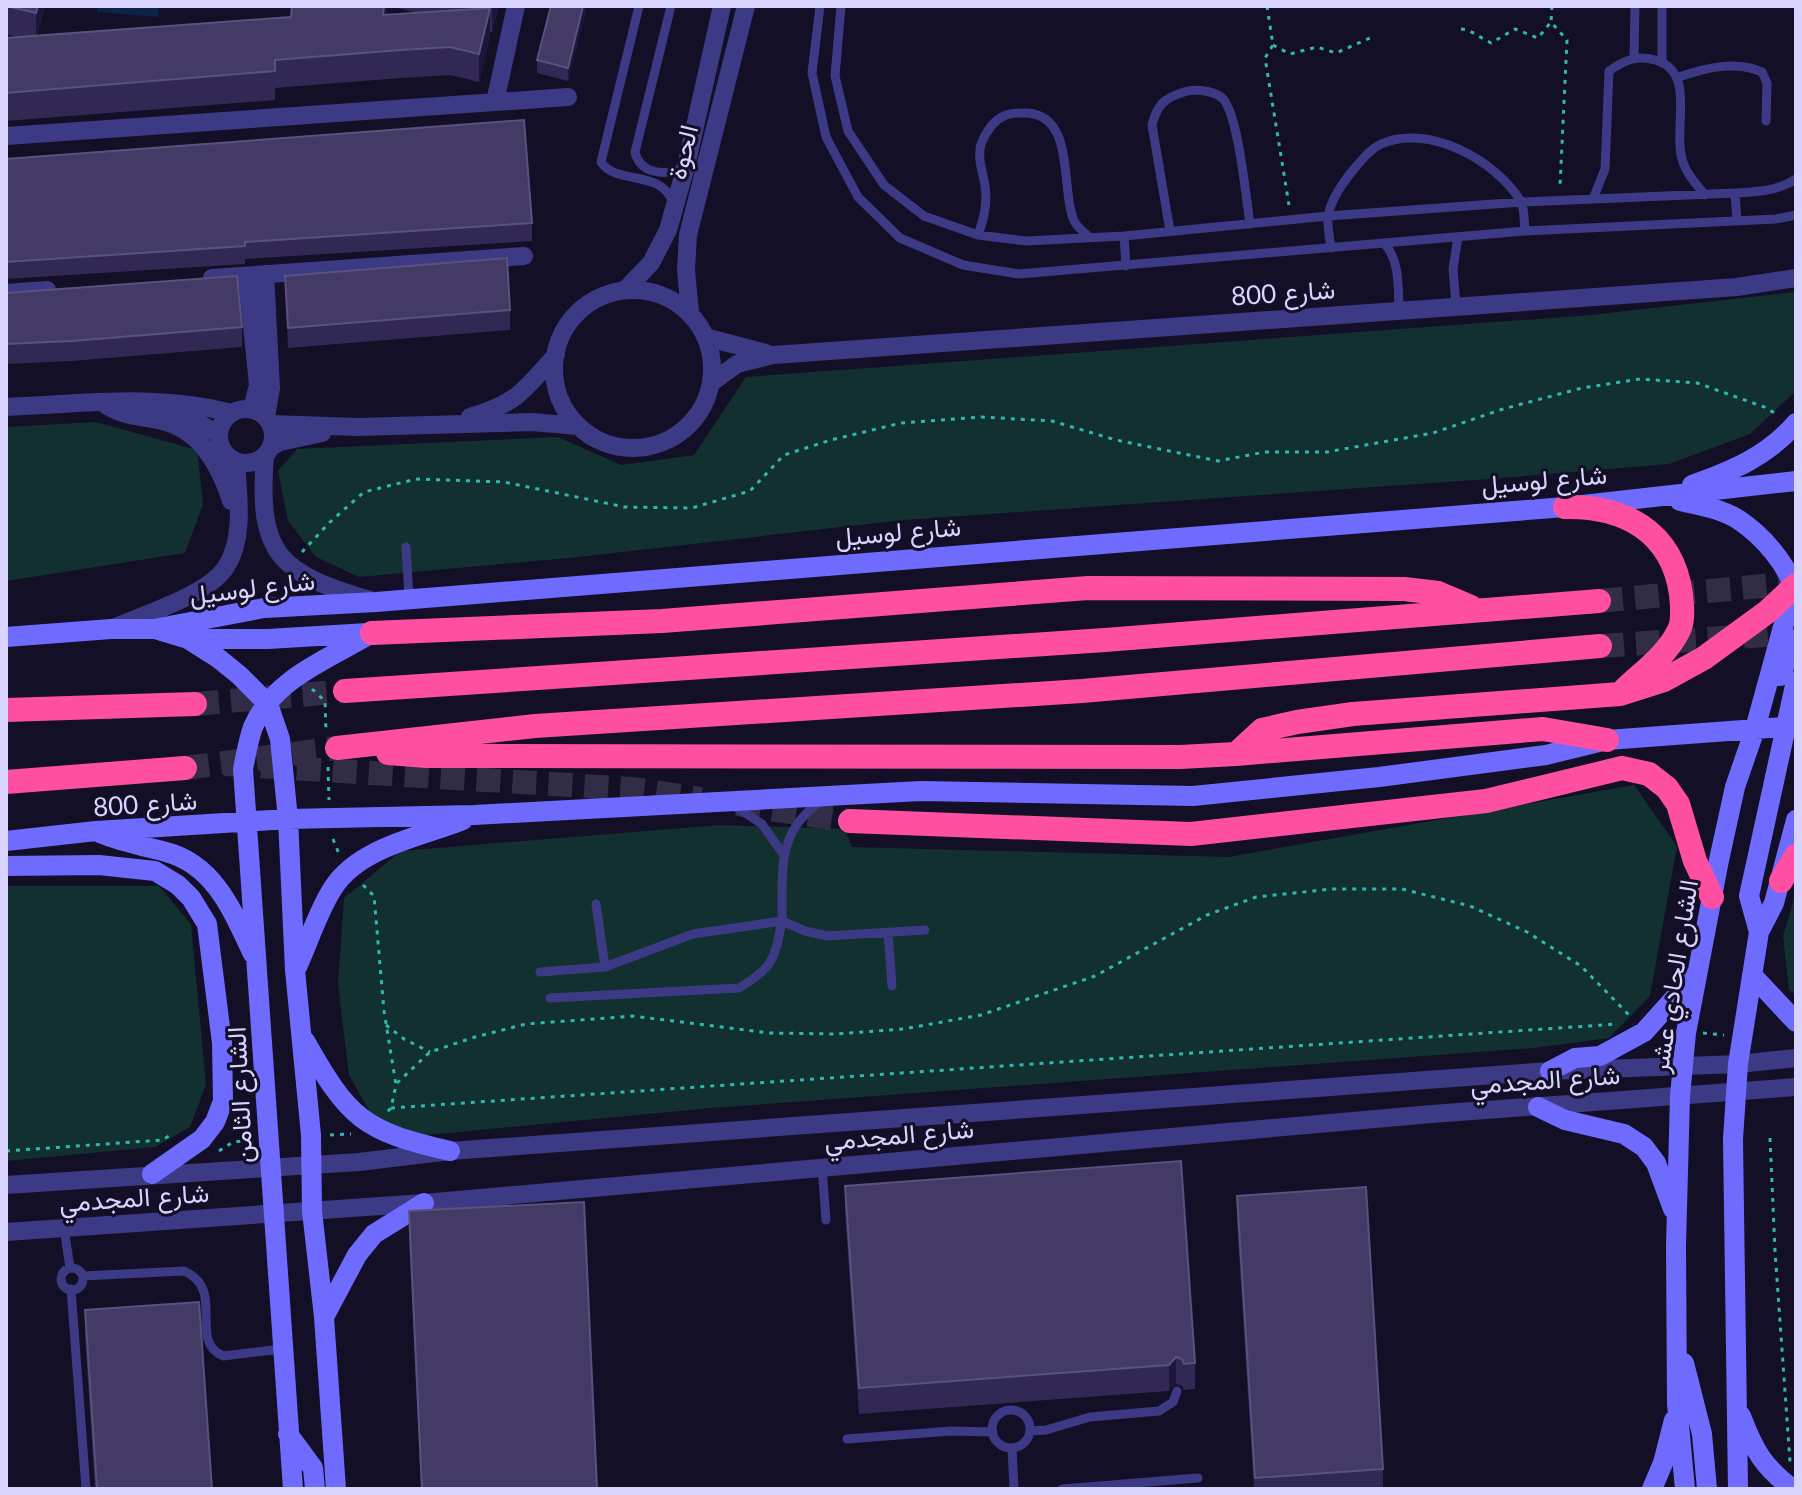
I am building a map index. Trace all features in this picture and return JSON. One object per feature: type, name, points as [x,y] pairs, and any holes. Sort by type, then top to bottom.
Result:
[{"type":"highway","points":[[1565,507],[1596,508],[1632,520],[1654,534],[1679,577],[1681,627],[1665,653],[1620,694]]},
{"type":"highway","points":[[1236,754],[1262,730],[1297,722],[1353,714],[1620,694],[1664,680],[1704,658],[1767,612],[1796,585]]},
{"type":"highway","points":[[372,633],[662,621],[1088,588],[1404,589],[1438,593],[1477,609]]},
{"type":"highway","points":[[345,691],[1105,640],[1599,601]]},
{"type":"highway","points":[[336,746],[535,726],[1082,691],[1600,646]]},
{"type":"highway","points":[[6,710],[195,704]]},
{"type":"highway","points":[[336,746],[427,756],[1113,758],[1236,754],[1543,729],[1607,740]]},
{"type":"highway","points":[[6,782],[185,768]]},
{"type":"highway","points":[[850,821],[1191,834],[1486,801],[1622,768],[1649,774],[1667,788],[1683,818],[1695,861],[1712,897]]},
{"type":"highway","points":[[1781,881],[1796,856]]},
{"type":"street","points":[[495,102],[516,6]]},
{"type":"street","name":"الحوة","points":[[625,290],[644,273],[658,253],[674,209],[722,6]]},
{"type":"street","name":"الحوة","points":[[690,313],[686,270],[688,235],[746,6]]},
{"type":"street","points":[[6,136],[568,97]]},
{"type":"street","points":[[187,280],[524,256]]},
{"type":"street","points":[[256,275],[271,388],[263,417]]},
{"type":"street","name":"شارع 800","points":[[711,383],[737,364],[773,355],[1737,287],[1796,278]]},
{"type":"street","points":[[6,293],[66,288]]},
{"type":"street","points":[[625,290],[649,291],[671,299],[690,313],[705,337],[712,367],[711,383],[704,403],[692,421],[676,435],[657,444],[636,448],[615,446],[595,438],[578,426],[563,405],[555,380],[556,355],[564,331],[580,311],[601,296],[625,290]]},
{"type":"street","name":"شارع 800","points":[[705,337],[773,355]]},
{"type":"street","points":[[447,424],[507,404],[520,395],[556,355]]},
{"type":"street","points":[[6,407],[157,401],[195,404],[231,413],[358,427],[532,422],[578,426]]},
{"type":"street","points":[[157,401],[218,434]]},
{"type":"street","points":[[103,403],[126,416],[176,426],[197,440],[222,475],[238,523]]},
{"type":"street","points":[[231,413],[222,422],[218,434],[224,453],[236,462],[251,463],[292,439],[358,427]]},
{"type":"street","points":[[263,417],[273,431],[262,490],[266,524],[279,555],[288,565],[320,585],[376,602]]},
{"type":"street","points":[[1656,498],[1746,464],[1779,441],[1794,424]]},
{"type":"street","points":[[111,629],[210,584],[225,568],[238,523],[236,462]]},
{"type":"street","name":"شارع لوسيل","points":[[6,637],[154,629],[264,608],[376,602],[1565,507],[1796,481]]},
{"type":"street","points":[[1656,498],[1697,504],[1738,519],[1774,552],[1796,585]]},
{"type":"street","name":"الشارع الحادي عشر","points":[[1685,1489],[1677,1404],[1676,1344],[1676,1216],[1682,1065],[1735,787],[1796,585]]},
{"type":"street","points":[[154,629],[188,639],[218,658],[268,704],[280,739],[288,819],[295,970],[313,1165],[312,1211],[324,1317],[336,1489]]},
{"type":"street","points":[[188,639],[268,639],[372,633]]},
{"type":"street","name":"الشارع الثامن","points":[[293,1489],[243,769],[254,724],[268,704],[298,674],[372,633]]},
{"type":"street","points":[[1755,729],[1796,639]]},
{"type":"street","points":[[1759,932],[1749,896],[1792,726],[1796,681]]},
{"type":"street","points":[[288,819],[474,815],[921,791],[1193,796],[1379,777],[1546,755],[1607,740],[1792,726]]},
{"type":"street","points":[[295,970],[333,888],[348,869],[375,854],[474,815]]},
{"type":"street","name":"شارع 800","points":[[6,841],[96,831],[288,819]]},
{"type":"street","points":[[1738,1489],[1735,1091],[1759,932],[1774,903],[1796,820]]},
{"type":"street","points":[[96,831],[124,843],[168,853],[200,869],[213,881],[230,906],[258,964]]},
{"type":"street","points":[[6,866],[99,865],[155,871],[168,877],[191,898],[207,924],[222,1043],[223,1101],[215,1122],[202,1139],[152,1174]]},
{"type":"street","points":[[1550,1071],[1575,1058],[1600,1056],[1640,1028],[1700,970]]},
{"type":"street","points":[[1753,976],[1796,1022]]},
{"type":"street","points":[[301,1034],[326,1078],[349,1109],[372,1127],[388,1134],[450,1151]]},
{"type":"street","name":"شارع المجدمي","points":[[6,1185],[313,1165],[450,1151],[1550,1071],[1738,1064],[1796,1058]]},
{"type":"street","name":"شارع المجدمي","points":[[6,1232],[424,1203],[1432,1114],[1796,1087]]},
{"type":"street","points":[[1538,1107],[1565,1120],[1624,1134],[1644,1147],[1656,1163],[1676,1216]]},
{"type":"street","points":[[324,1317],[357,1255],[374,1234],[424,1203]]},
{"type":"street","points":[[1676,1344],[1697,1411],[1707,1489]]},
{"type":"street","points":[[1735,1401],[1752,1444],[1770,1472],[1792,1489]]},
{"type":"street","points":[[1652,1489],[1663,1463],[1677,1404]]},
{"type":"street","points":[[288,1434],[313,1468],[315,1489]]},
{"type":"lane","points":[[639,6],[601,162],[609,170],[660,185],[670,196],[674,209]]},
{"type":"lane","points":[[671,6],[635,152],[638,162],[647,169],[667,173],[686,166]]},
{"type":"lane","points":[[820,6],[812,73],[826,137],[858,197],[900,238],[963,265],[1019,274],[1525,231],[1776,219],[1796,215]]},
{"type":"lane","points":[[841,6],[835,76],[848,131],[884,185],[924,216],[978,235],[1026,241],[1124,236],[1328,216],[1522,202],[1764,191],[1796,179]]},
{"type":"lane","points":[[1634,58],[1635,6]]},
{"type":"lane","points":[[1662,6],[1662,63]]},
{"type":"lane","points":[[1593,199],[1605,169],[1609,71],[1626,59],[1634,58],[1662,63],[1672,68],[1679,77],[1679,126],[1684,165],[1705,195]]},
{"type":"lane","points":[[1679,77],[1708,67],[1752,67],[1762,72],[1767,83],[1766,121]]},
{"type":"lane","points":[[1170,231],[1152,125],[1156,109],[1163,100],[1188,91],[1209,92],[1222,97],[1233,115],[1250,224]]},
{"type":"lane","points":[[978,235],[986,204],[981,144],[997,120],[1008,113],[1032,113],[1046,119],[1057,132],[1073,219],[1089,237]]},
{"type":"lane","points":[[1331,248],[1328,216],[1343,182],[1366,154],[1379,144],[1411,138],[1442,142],[1478,159],[1492,170],[1522,202],[1525,231]]},
{"type":"lane","points":[[1735,193],[1737,221]]},
{"type":"lane","points":[[1124,236],[1126,266]]},
{"type":"lane","points":[[1456,306],[1453,269],[1458,237]]},
{"type":"lane","points":[[1385,244],[1391,251],[1397,271],[1399,310]]},
{"type":"lane","points":[[406,547],[409,598]]},
{"type":"lane","points":[[550,998],[739,988],[764,973],[775,954],[782,921],[783,854],[799,820],[829,797]]},
{"type":"lane","points":[[718,802],[742,809],[762,824],[783,854]]},
{"type":"lane","points":[[596,904],[605,967]]},
{"type":"lane","points":[[540,972],[605,967],[693,934],[782,921],[827,936],[925,930]]},
{"type":"lane","points":[[888,932],[892,986]]},
{"type":"lane","points":[[822,1167],[826,1220]]},
{"type":"lane","points":[[64,1228],[70,1268]]},
{"type":"lane","points":[[70,1268],[78,1269],[83,1276]]},
{"type":"lane","points":[[70,1268],[62,1277],[64,1285],[71,1289],[79,1288],[83,1276]]},
{"type":"lane","points":[[83,1276],[184,1271],[198,1279],[205,1293],[207,1336],[215,1352],[223,1356],[282,1349]]},
{"type":"lane","points":[[71,1289],[86,1489]]},
{"type":"lane","points":[[1030,1431],[1090,1417],[1159,1411],[1173,1402],[1177,1391]]},
{"type":"lane","points":[[1008,1410],[1025,1415],[1030,1431],[1024,1443],[1012,1448],[999,1444],[993,1432],[998,1416],[1008,1410]]},
{"type":"lane","points":[[847,1439],[951,1431],[993,1432]]},
{"type":"lane","points":[[1012,1448],[1014,1489]]},
{"type":"lane","points":[[1062,1489],[1125,1487],[1198,1478]]},
{"type":"path","points":[[1267,6],[1273,45],[1265,58],[1291,221]]},
{"type":"path","points":[[1461,29],[1491,43],[1515,29],[1538,38],[1551,22],[1552,6]]},
{"type":"path","points":[[1551,22],[1567,40],[1560,202]]},
{"type":"path","points":[[1273,45],[1290,54],[1317,47],[1336,53],[1370,38]]},
{"type":"path","points":[[288,565],[364,492],[416,479],[504,482],[625,507],[692,508],[750,491],[784,455],[901,423],[981,417],[1052,421],[1116,440],[1218,461],[1265,452],[1327,452],[1433,433],[1503,409],[1582,388],[1640,379],[1697,383],[1767,408],[1794,424]]},
{"type":"path","points":[[298,674],[325,701],[336,746],[328,817],[334,845],[348,869],[374,896],[386,1025],[396,1085],[391,1108],[372,1127]]},
{"type":"path","points":[[396,1085],[430,1052],[526,1024],[633,1016],[770,1033],[836,1034],[903,1029],[981,1015],[1095,976],[1207,915],[1256,897],[1332,889],[1402,889],[1470,906],[1527,932],[1581,966],[1640,1028]]},
{"type":"path","points":[[386,1025],[404,1039],[430,1052]]},
{"type":"path","points":[[391,1108],[1640,1028]]},
{"type":"path","points":[[1686,1033],[1711,1033],[1743,1039]]},
{"type":"path","points":[[6,1151],[162,1140],[171,1136]]},
{"type":"path","points":[[1770,1138],[1792,1489]]},
{"type":"green space","points":[[1796,292],[1796,391],[1750,434],[1669,464],[904,520],[569,558],[359,577],[316,557],[288,521],[278,471],[297,449],[558,437],[621,465],[694,455],[746,377],[1591,315]]},
{"type":"green space","points":[[96,422],[197,450],[203,504],[185,553],[6,581],[6,427]]},
{"type":"green space","points":[[1634,785],[1677,846],[1650,996],[1609,1038],[1534,1048],[711,1108],[385,1139],[349,1075],[338,984],[344,898],[401,851],[720,825],[845,829],[852,847],[1228,857]]},
{"type":"green space","points":[[6,886],[159,886],[191,924],[206,1085],[190,1127],[155,1147],[6,1161]]},
{"type":"green space","points":[[1796,893],[1796,995],[1789,990],[1783,936]]},
{"type":"water","points":[[98,6],[159,6],[158,17],[97,12]]},
{"type":"building","points":[[7,6],[38,6],[36,13]]},
{"type":"building","points":[[292,6],[384,6],[383,15],[490,8],[479,54],[450,47],[275,60],[275,71],[6,93],[6,38],[291,17]]},
{"type":"building","points":[[551,6],[583,6],[568,68],[537,60]]},
{"type":"building","points":[[524,120],[532,223],[6,262],[6,159]]},
{"type":"building","points":[[507,258],[510,310],[288,328],[285,276]]},
{"type":"building","points":[[237,276],[242,327],[6,344],[6,293]]},
{"type":"building","points":[[1181,1161],[1195,1363],[1184,1364],[1182,1359],[1176,1357],[1169,1365],[859,1388],[845,1186]]},
{"type":"building","points":[[1366,1187],[1383,1469],[1255,1478],[1237,1196]]},
{"type":"building","points":[[584,1202],[597,1489],[422,1489],[409,1211]]},
{"type":"building","points":[[199,1302],[212,1489],[97,1489],[85,1310]]},
{"type":"tunnel","points":[[1599,601],[1796,583]]},
{"type":"tunnel","points":[[1600,646],[1796,633]]},
{"type":"tunnel","points":[[195,704],[345,691]]},
{"type":"tunnel","points":[[185,768],[337,748]]},
{"type":"tunnel","points":[[225,764],[633,789],[701,799]]},
{"type":"tunnel","points":[[737,804],[850,821]]}]
